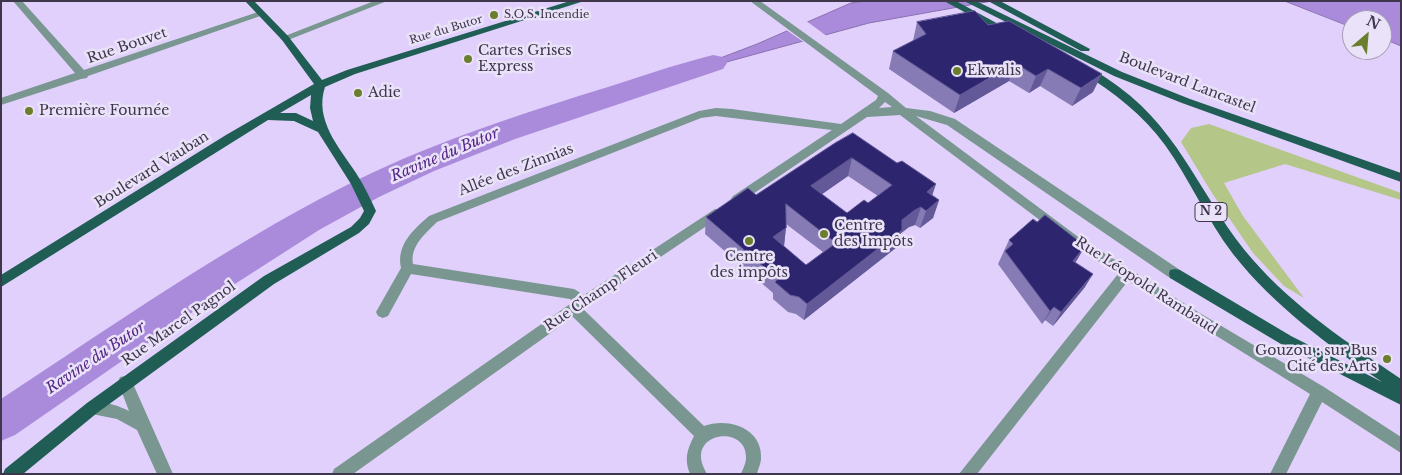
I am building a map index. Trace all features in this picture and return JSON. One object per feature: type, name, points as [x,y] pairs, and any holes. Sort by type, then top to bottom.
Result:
[{"type":"main road","points":[[249,1],[285,38],[320,85],[315,94],[322,129]]},
{"type":"main road","name":"Rue du Butor","points":[[320,85],[351,72],[580,1]]},
{"type":"main road","name":"N 2","points":[[948,1],[1090,73],[1122,95],[1149,118],[1169,143],[1224,234],[1248,264],[1314,326],[1401,387]]},
{"type":"main road","name":"Boulevard Lancastel","points":[[968,1],[1043,34],[1118,74],[1251,125],[1401,178]]},
{"type":"main road","points":[[992,1],[1043,34]]},
{"type":"main road","name":"Boulevard Vauban","points":[[1,282],[320,85]]},
{"type":"main road","points":[[266,118],[296,117],[322,129]]},
{"type":"main road","name":"Rue Marcel Pagnol","points":[[11,474],[125,382],[268,280],[355,230],[365,221],[370,211],[350,172],[322,129]]},
{"type":"main road","points":[[1175,274],[1220,303],[1316,356],[1401,398]]},
{"type":"street","points":[[17,1],[83,76]]},
{"type":"street","points":[[285,38],[384,1]]},
{"type":"street","name":"Rue Léopold Rambaud","points":[[754,1],[884,95],[1045,219],[1193,316],[1319,392],[1401,446]]},
{"type":"street","name":"Rue Bouvet","points":[[1,102],[83,76],[261,14]]},
{"type":"street","name":"Rue Champ Fleuri","points":[[340,474],[578,306],[844,128],[880,102],[884,95]]},
{"type":"street","points":[[865,113],[902,110]]},
{"type":"street","name":"Rue Léopold Rambaud","points":[[902,110],[923,112],[951,122],[1175,274]]},
{"type":"street","name":"Allée des Zinnias","points":[[408,268],[404,259],[407,249],[418,233],[433,219],[699,115],[716,112],[732,113],[844,128]]},
{"type":"street","points":[[382,312],[408,268],[574,294],[578,306],[703,435]]},
{"type":"street","points":[[967,474],[1127,272]]},
{"type":"street","points":[[125,382],[165,474]]},
{"type":"street","points":[[1278,474],[1319,392]]},
{"type":"street","points":[[92,408],[119,412],[142,424]]},
{"type":"street","points":[[699,474],[695,469],[692,457],[695,445],[703,435],[713,429],[725,428],[737,431],[747,438],[754,450],[754,464],[749,474]]},
{"type":"green space","points":[[1209,124],[1401,193],[1401,200],[1285,164],[1224,183],[1243,216],[1304,298],[1284,286],[1253,253],[1212,193],[1181,142],[1191,128]]},
{"type":"shaded area","points":[[867,1],[992,1],[869,23],[668,78],[757,44],[851,3]]},
{"type":"shaded area","points":[[1285,1],[1401,1],[1401,46],[1392,42],[1392,10],[1342,10],[1342,23]]},
{"type":"pier","points":[[805,20],[828,37],[805,43],[785,29]]},
{"type":"building","points":[[975,11],[988,25],[1009,21],[1102,74],[1081,88],[1048,69],[1036,76],[1015,63],[960,95],[893,51],[926,34],[917,22]]},
{"type":"building","points":[[853,133],[897,163],[902,161],[936,184],[927,192],[939,200],[926,211],[921,207],[902,220],[902,230],[807,304],[799,297],[790,295],[775,282],[778,279],[706,217],[748,188],[756,195]],"holes":[[[852,158],[892,185],[868,203],[864,200],[847,213],[811,186]],[[786,204],[836,243],[806,265],[773,237],[786,228]]]},
{"type":"building","points":[[1045,215],[1085,246],[1073,261],[1093,274],[1061,312],[1054,307],[1050,311],[1005,251],[1013,244],[1009,240],[1033,219],[1037,222]]},
{"type":"waterway","name":"Ravine du Butor","points":[[1,422],[197,290],[308,221],[368,188],[423,163],[505,131],[713,63]]},
{"type":"place","name":"S.O.S. Incendie","points":[[494,15]]},
{"type":"place","name":"Cartes Grises Express","points":[[468,59]]},
{"type":"place","name":"Ekwalis","points":[[957,71]]},
{"type":"place","name":"Adie","points":[[358,93]]},
{"type":"place","name":"Première Fournée","points":[[29,111]]},
{"type":"place","name":"Centre des Impôts","points":[[824,234]]},
{"type":"place","name":"Centre des impôts","points":[[749,241]]},
{"type":"place","name":"Gouzou : sur Bus Cité des Arts","points":[[1387,359]]}]
